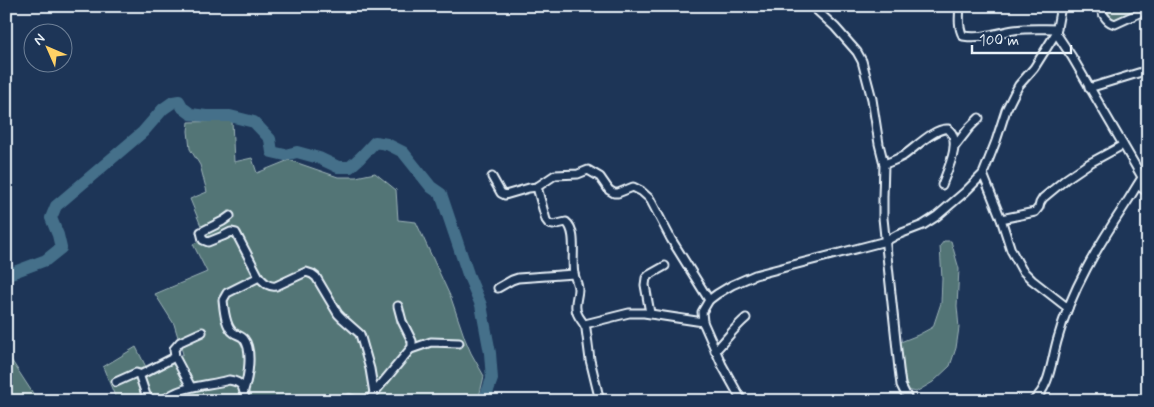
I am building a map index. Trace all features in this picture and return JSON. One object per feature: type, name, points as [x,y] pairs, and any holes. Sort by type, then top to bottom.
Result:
[{"type":"street","points":[[812,6],[835,27],[860,56],[872,99],[884,164],[883,196],[886,241],[899,369],[901,385],[909,401]]},
{"type":"street","points":[[960,6],[960,27],[963,36],[990,36],[1013,30],[1028,29],[1056,31]]},
{"type":"street","points":[[1099,6],[1108,21],[1116,24],[1148,9]]},
{"type":"street","points":[[742,401],[722,365],[703,322],[702,312],[709,300],[724,289],[755,275],[886,241],[924,225],[938,216],[983,174],[1006,110],[1014,94],[1019,85],[1034,68],[1056,31],[1059,8]]},
{"type":"street","points":[[1056,31],[1142,177]]},
{"type":"street","points":[[1089,88],[1148,70]]},
{"type":"street","points":[[955,146],[979,118]]},
{"type":"street","points":[[884,164],[902,157],[944,128],[950,130],[955,146],[942,185]]},
{"type":"street","points":[[1001,218],[1035,212],[1040,202],[1066,179],[1123,145]]},
{"type":"street","points":[[1033,401],[1042,392],[1047,382],[1058,335],[1068,308],[1100,245],[1148,169]]},
{"type":"street","points":[[492,177],[499,190],[505,195],[514,194],[529,188],[537,188],[555,175],[578,174],[588,170],[600,176],[612,192],[618,193],[633,187],[641,191],[650,199],[671,239],[709,300]]},
{"type":"street","points":[[983,174],[1001,218],[1011,250],[1022,270],[1068,308]]},
{"type":"street","points":[[1138,185],[1148,193]]},
{"type":"street","points":[[537,188],[546,220],[549,224],[553,226],[566,222],[570,226],[574,274],[578,288],[576,312],[584,324],[600,401]]},
{"type":"street","points":[[230,216],[200,232],[204,240],[208,242],[234,232],[240,239],[259,277],[266,285],[276,286],[306,272],[316,277],[338,314],[360,334],[370,369],[374,393]]},
{"type":"street","points":[[650,314],[646,278],[665,266]]},
{"type":"street","points":[[498,288],[518,278],[574,274]]},
{"type":"street","points":[[245,401],[244,390],[248,375],[248,350],[243,338],[228,326],[224,300],[228,293],[259,277]]},
{"type":"street","points":[[370,401],[374,393],[411,349],[412,341],[402,321],[398,306]]},
{"type":"street","points":[[584,324],[629,313],[650,314],[703,322]]},
{"type":"street","points":[[715,350],[726,341],[736,326],[746,318]]},
{"type":"street","points":[[191,387],[175,357],[174,349],[177,344],[202,332]]},
{"type":"street","points":[[411,349],[431,342],[459,343]]},
{"type":"street","points":[[116,382],[136,373],[140,375],[175,357]]},
{"type":"street","points":[[140,375],[146,395],[152,401]]},
{"type":"street","points":[[163,401],[173,394],[191,387],[229,380],[238,382],[244,390]]},
{"type":"street","points":[[340,401],[350,399],[356,401]]},
{"type":"green space","points":[[1103,6],[1148,6],[1112,25]]},
{"type":"green space","points":[[232,121],[234,162],[252,158],[257,173],[289,160],[338,177],[356,177],[375,173],[396,190],[398,220],[416,222],[451,298],[471,353],[484,376],[478,401],[453,401],[434,397],[426,401],[117,401],[103,367],[136,347],[148,371],[183,354],[174,324],[155,294],[207,272],[193,244],[206,238],[190,199],[207,192],[200,165],[190,149],[189,122]]},
{"type":"green space","points":[[944,241],[951,241],[959,269],[957,306],[959,328],[956,348],[950,366],[933,382],[916,392],[908,390],[900,361],[898,343],[933,327],[941,303],[940,246]]},
{"type":"green space","points":[[6,352],[38,401],[6,401]]},
{"type":"waterway","points":[[6,275],[46,260],[61,248],[51,218],[56,206],[143,132],[163,109],[173,102],[179,101],[183,108],[191,114],[230,116],[254,122],[270,139],[272,152],[285,155],[297,152],[319,158],[338,167],[350,167],[375,142],[387,144],[403,152],[431,187],[441,194],[468,274],[481,305],[490,353],[492,379],[484,401]]}]
